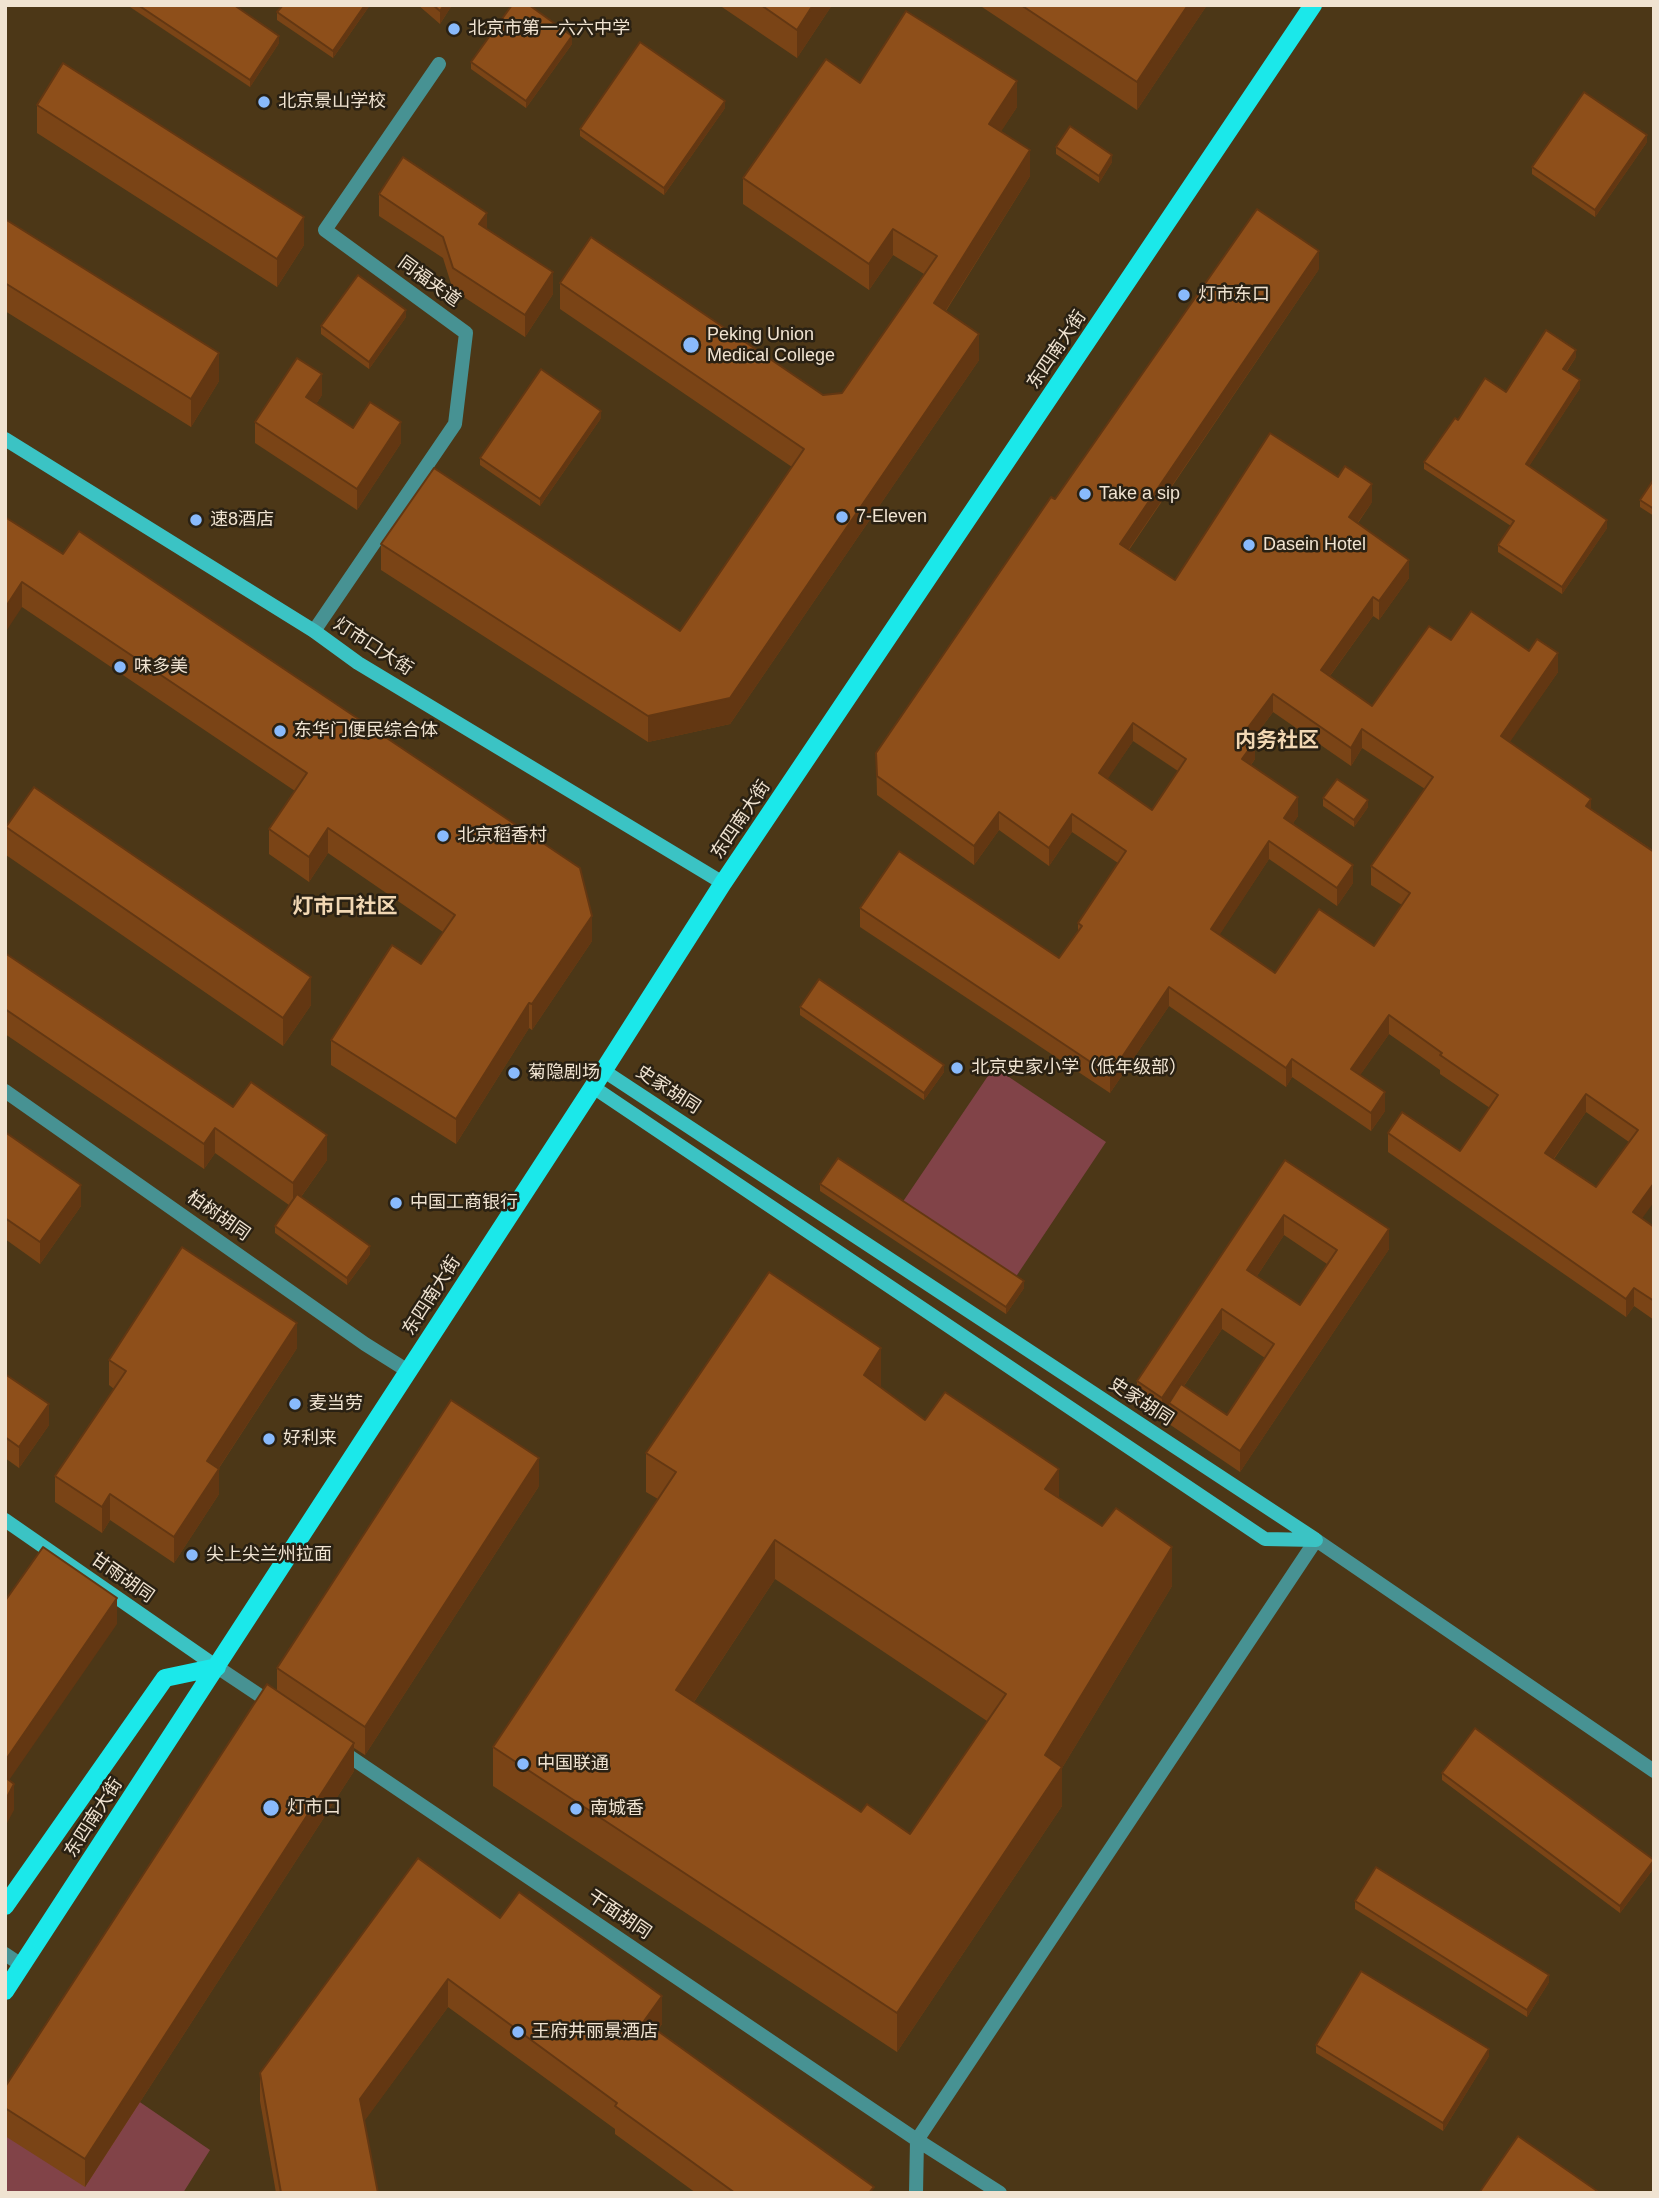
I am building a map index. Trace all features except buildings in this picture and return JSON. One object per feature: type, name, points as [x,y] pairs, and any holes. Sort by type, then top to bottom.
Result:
[{"type":"main road","name":"东四南大街","points":[[5,1991],[604,1071],[723,883],[1313,5]]},
{"type":"main road","name":"东四南大街","points":[[5,1906],[165,1678],[217,1667]]},
{"type":"street","name":"同福夹道","points":[[314,631],[456,424],[466,333],[325,230],[439,64]]},
{"type":"street","name":"灯市口大街","points":[[5,439],[314,631],[358,663],[723,883]]},
{"type":"street","name":"史家胡同","points":[[604,1071],[1316,1540],[1654,1770]]},
{"type":"street","points":[[593,1087],[1265,1539],[1316,1540]]},
{"type":"street","name":"柏树胡同","points":[[5,1091],[365,1345],[408,1371]]},
{"type":"street","name":"甘雨胡同","points":[[5,1520],[217,1667]]},
{"type":"street","points":[[916,2193],[917,2140],[1316,1540]]},
{"type":"street","points":[[217,1667],[290,1716]]},
{"type":"street","name":"干面胡同","points":[[324,1739],[917,2140],[1000,2193]]},
{"type":"street","points":[[5,1954],[23,1966]]},
{"type":"shaded area","points":[[994,1067],[1106,1142],[1015,1278],[902,1203]]},
{"type":"shaded area","points":[[49,2040],[210,2150],[183,2193],[5,2193],[5,2106]]},
{"type":"place","name":"北京市第一六六中学","points":[[454,29]]},
{"type":"place","name":"北京景山学校","points":[[264,102]]},
{"type":"place","name":"灯市东口","points":[[1184,295]]},
{"type":"place","name":"Peking Union Medical College","points":[[691,345]]},
{"type":"place","name":"Take a sip","points":[[1085,494]]},
{"type":"place","name":"7-Eleven","points":[[842,517]]},
{"type":"place","name":"速8酒店","points":[[196,520]]},
{"type":"place","name":"Dasein Hotel","points":[[1249,545]]},
{"type":"place","name":"味多美","points":[[120,667]]},
{"type":"place","name":"东华门便民综合体","points":[[280,731]]},
{"type":"place","name":"北京稻香村","points":[[443,836]]},
{"type":"place","name":"北京史家小学（低年级部）","points":[[957,1068]]},
{"type":"place","name":"菊隐剧场","points":[[514,1073]]},
{"type":"place","name":"中国工商银行","points":[[396,1203]]},
{"type":"place","name":"麦当劳","points":[[295,1404]]},
{"type":"place","name":"好利来","points":[[269,1439]]},
{"type":"place","name":"尖上尖兰州拉面","points":[[192,1555]]},
{"type":"place","name":"中国联通","points":[[523,1764]]},
{"type":"place","name":"灯市口","points":[[271,1808]]},
{"type":"place","name":"南城香","points":[[576,1809]]},
{"type":"place","name":"王府井丽景酒店","points":[[518,2032]]},
{"type":"district","name":"内务社区","points":[[1277,741]]},
{"type":"district","name":"灯市口社区","points":[[345,907]]}]
